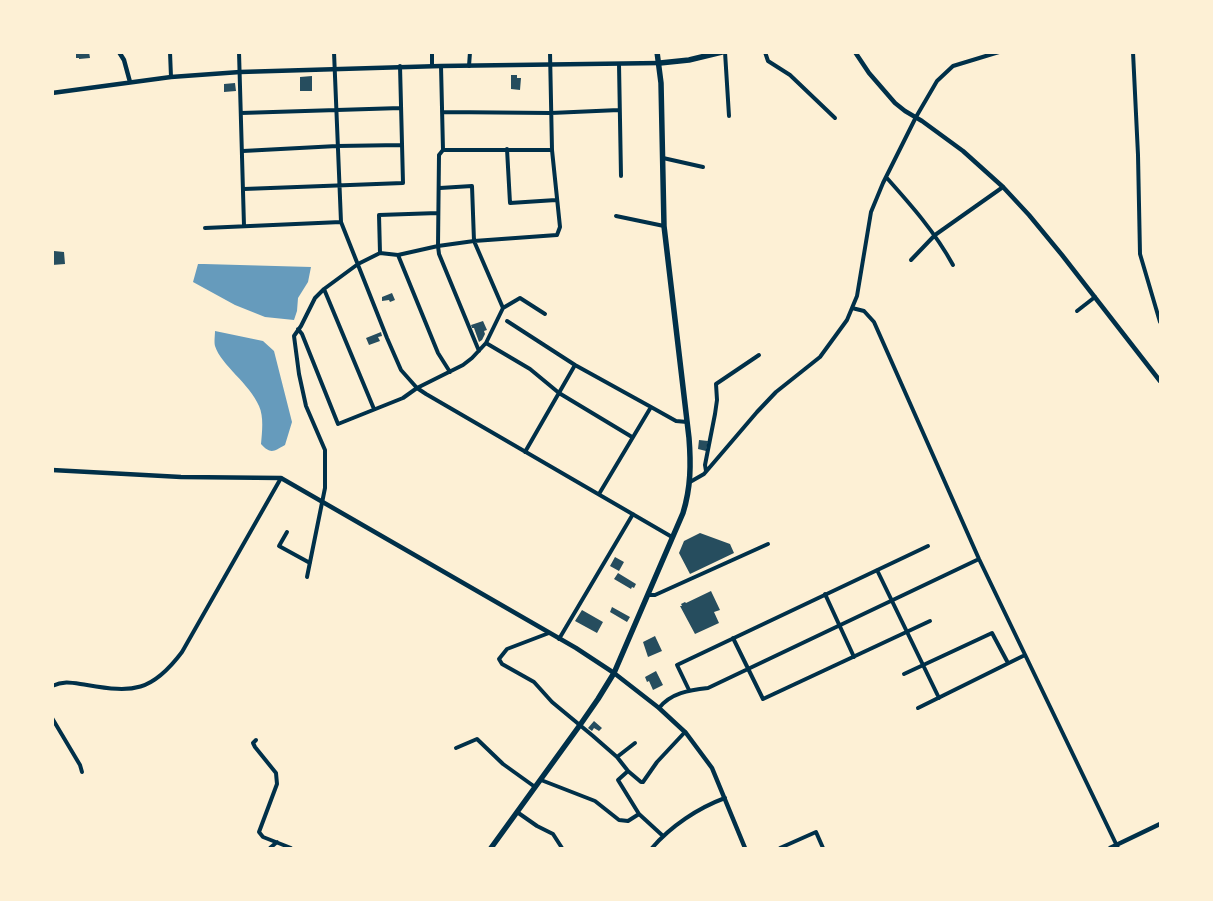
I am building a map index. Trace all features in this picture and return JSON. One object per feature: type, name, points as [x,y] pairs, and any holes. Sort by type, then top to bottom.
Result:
[{"type":"main road","points":[[491,848],[598,700],[614,673],[683,513],[690,482],[687,422],[664,226],[660,63],[657,52]]},
{"type":"main road","points":[[660,63],[689,60],[723,52]]},
{"type":"street","points":[[119,52],[127,69],[130,82]]},
{"type":"street","points":[[170,52],[171,77]]},
{"type":"street","points":[[240,52],[244,226]]},
{"type":"street","points":[[334,52],[341,222],[401,370],[417,388],[672,537]]},
{"type":"street","points":[[432,52],[432,66]]},
{"type":"street","points":[[469,66],[470,52]]},
{"type":"street","points":[[307,577],[325,488],[325,450],[306,406],[294,336],[302,326],[315,298],[324,289],[358,264],[380,253],[398,256],[438,246],[474,241],[557,235],[560,227],[552,150],[550,52]]},
{"type":"street","points":[[723,52],[729,116]]},
{"type":"street","points":[[764,52],[768,61],[790,75],[836,118]]},
{"type":"street","points":[[855,52],[880,88],[905,111],[963,151],[1004,187],[1029,214],[1160,379]]},
{"type":"street","points":[[690,482],[706,471],[776,392],[820,357],[838,334],[857,296],[871,212],[916,117],[937,81],[953,66],[1000,52]]},
{"type":"street","points":[[1133,52],[1140,254],[1160,322]]},
{"type":"street","points":[[52,93],[171,77],[240,72],[400,66],[660,63]]},
{"type":"street","points":[[618,64],[620,176]]},
{"type":"street","points":[[244,188],[403,183],[400,66]]},
{"type":"street","points":[[441,66],[443,150],[439,155],[439,254],[479,351]]},
{"type":"street","points":[[241,113],[401,108]]},
{"type":"street","points":[[442,112],[551,113],[619,110]]},
{"type":"street","points":[[243,151],[402,145]]},
{"type":"street","points":[[443,150],[552,150]]},
{"type":"street","points":[[507,150],[510,203],[556,200]]},
{"type":"street","points":[[663,158],[703,167]]},
{"type":"street","points":[[886,177],[935,235],[953,265]]},
{"type":"street","points":[[440,188],[472,186],[474,241],[503,308]]},
{"type":"street","points":[[911,260],[935,235],[1004,187]]},
{"type":"street","points":[[380,253],[379,215],[438,213]]},
{"type":"street","points":[[616,216],[664,226]]},
{"type":"street","points":[[205,228],[341,222]]},
{"type":"street","points":[[398,256],[438,353],[450,372]]},
{"type":"street","points":[[324,289],[374,409]]},
{"type":"street","points":[[1077,311],[1095,297]]},
{"type":"street","points":[[298,329],[302,334],[338,424],[402,398],[417,388],[463,365],[486,343],[503,308],[520,298],[545,314]]},
{"type":"street","points":[[852,308],[864,311],[874,322],[979,559],[1117,847]]},
{"type":"street","points":[[506,321],[575,366],[676,421],[687,422]]},
{"type":"street","points":[[486,343],[530,369],[558,393],[632,437]]},
{"type":"street","points":[[706,471],[705,465],[717,400],[716,384],[759,355]]},
{"type":"street","points":[[524,452],[575,366]]},
{"type":"street","points":[[599,494],[651,407]]},
{"type":"street","points":[[52,470],[181,477],[281,478],[559,639],[614,673],[658,708],[685,732],[712,768],[745,848]]},
{"type":"street","points":[[52,686],[63,681],[102,688],[132,689],[150,684],[169,670],[182,652],[281,478]]},
{"type":"street","points":[[559,639],[633,514]]},
{"type":"street","points":[[287,532],[279,546],[310,563]]},
{"type":"street","points":[[648,595],[655,595],[768,544]]},
{"type":"street","points":[[689,690],[677,664],[928,546]]},
{"type":"street","points":[[658,708],[664,701],[684,691],[708,688],[979,559]]},
{"type":"street","points":[[877,570],[939,698]]},
{"type":"street","points":[[825,594],[854,657]]},
{"type":"street","points":[[734,638],[764,699],[930,621]]},
{"type":"street","points":[[549,633],[507,649],[499,659],[502,664],[534,682],[552,702],[617,757],[628,771],[641,782],[643,782],[657,762],[685,732]]},
{"type":"street","points":[[904,674],[992,633],[1008,663]]},
{"type":"street","points":[[918,708],[1025,655]]},
{"type":"street","points":[[52,718],[80,765],[82,772]]},
{"type":"street","points":[[456,748],[476,739],[503,764],[535,787]]},
{"type":"street","points":[[256,740],[253,743],[276,774],[277,784],[259,832],[264,837],[290,848]]},
{"type":"street","points":[[617,757],[635,743]]},
{"type":"street","points":[[628,771],[618,780],[639,814],[663,836]]},
{"type":"street","points":[[541,780],[595,801],[619,820],[628,821],[639,814]]},
{"type":"street","points":[[652,848],[663,836],[703,806],[725,798]]},
{"type":"street","points":[[517,812],[537,826],[553,834],[562,848]]},
{"type":"street","points":[[1110,848],[1117,847],[1160,824]]},
{"type":"street","points":[[780,848],[816,832],[823,848]]},
{"type":"street","points":[[270,848],[277,842]]},
{"type":"water","points":[[198,264],[311,267],[308,282],[298,298],[294,320],[265,317],[235,305],[193,282]]},
{"type":"water","points":[[215,331],[263,341],[274,351],[292,422],[285,445],[270,451],[261,444],[261,410],[249,390],[218,353],[215,344]]},
{"type":"building","points":[[79,52],[89,52],[90,58],[76,58],[76,54]]},
{"type":"building","points":[[511,75],[517,75],[517,78],[521,78],[520,90],[511,89]]},
{"type":"building","points":[[312,76],[312,91],[300,91],[300,77]]},
{"type":"building","points":[[235,83],[236,91],[224,92],[224,84]]},
{"type":"building","points":[[54,251],[64,252],[65,264],[52,265]]},
{"type":"building","points":[[392,293],[395,300],[390,302],[389,300],[382,301],[382,297]]},
{"type":"building","points":[[483,321],[487,330],[484,331],[485,334],[479,342],[471,325]]},
{"type":"building","points":[[381,332],[382,336],[378,337],[380,341],[369,345],[366,338]]},
{"type":"building","points":[[699,440],[708,441],[706,451],[698,449]]},
{"type":"building","points":[[700,533],[730,544],[734,553],[690,574],[679,553],[684,541]]},
{"type":"building","points":[[615,557],[624,562],[619,571],[610,566]]},
{"type":"building","points":[[618,573],[636,584],[634,588],[632,587],[631,589],[614,579]]},
{"type":"building","points":[[711,591],[720,610],[714,612],[719,623],[695,634],[680,606]]},
{"type":"building","points":[[612,607],[630,617],[627,622],[610,612]]},
{"type":"building","points":[[582,610],[603,622],[597,633],[575,621]]},
{"type":"building","points":[[655,636],[662,651],[648,657],[643,642]]},
{"type":"building","points":[[656,671],[663,685],[653,690],[645,677]]},
{"type":"building","points":[[594,721],[602,728],[599,731],[594,728],[592,731],[588,728]]}]
